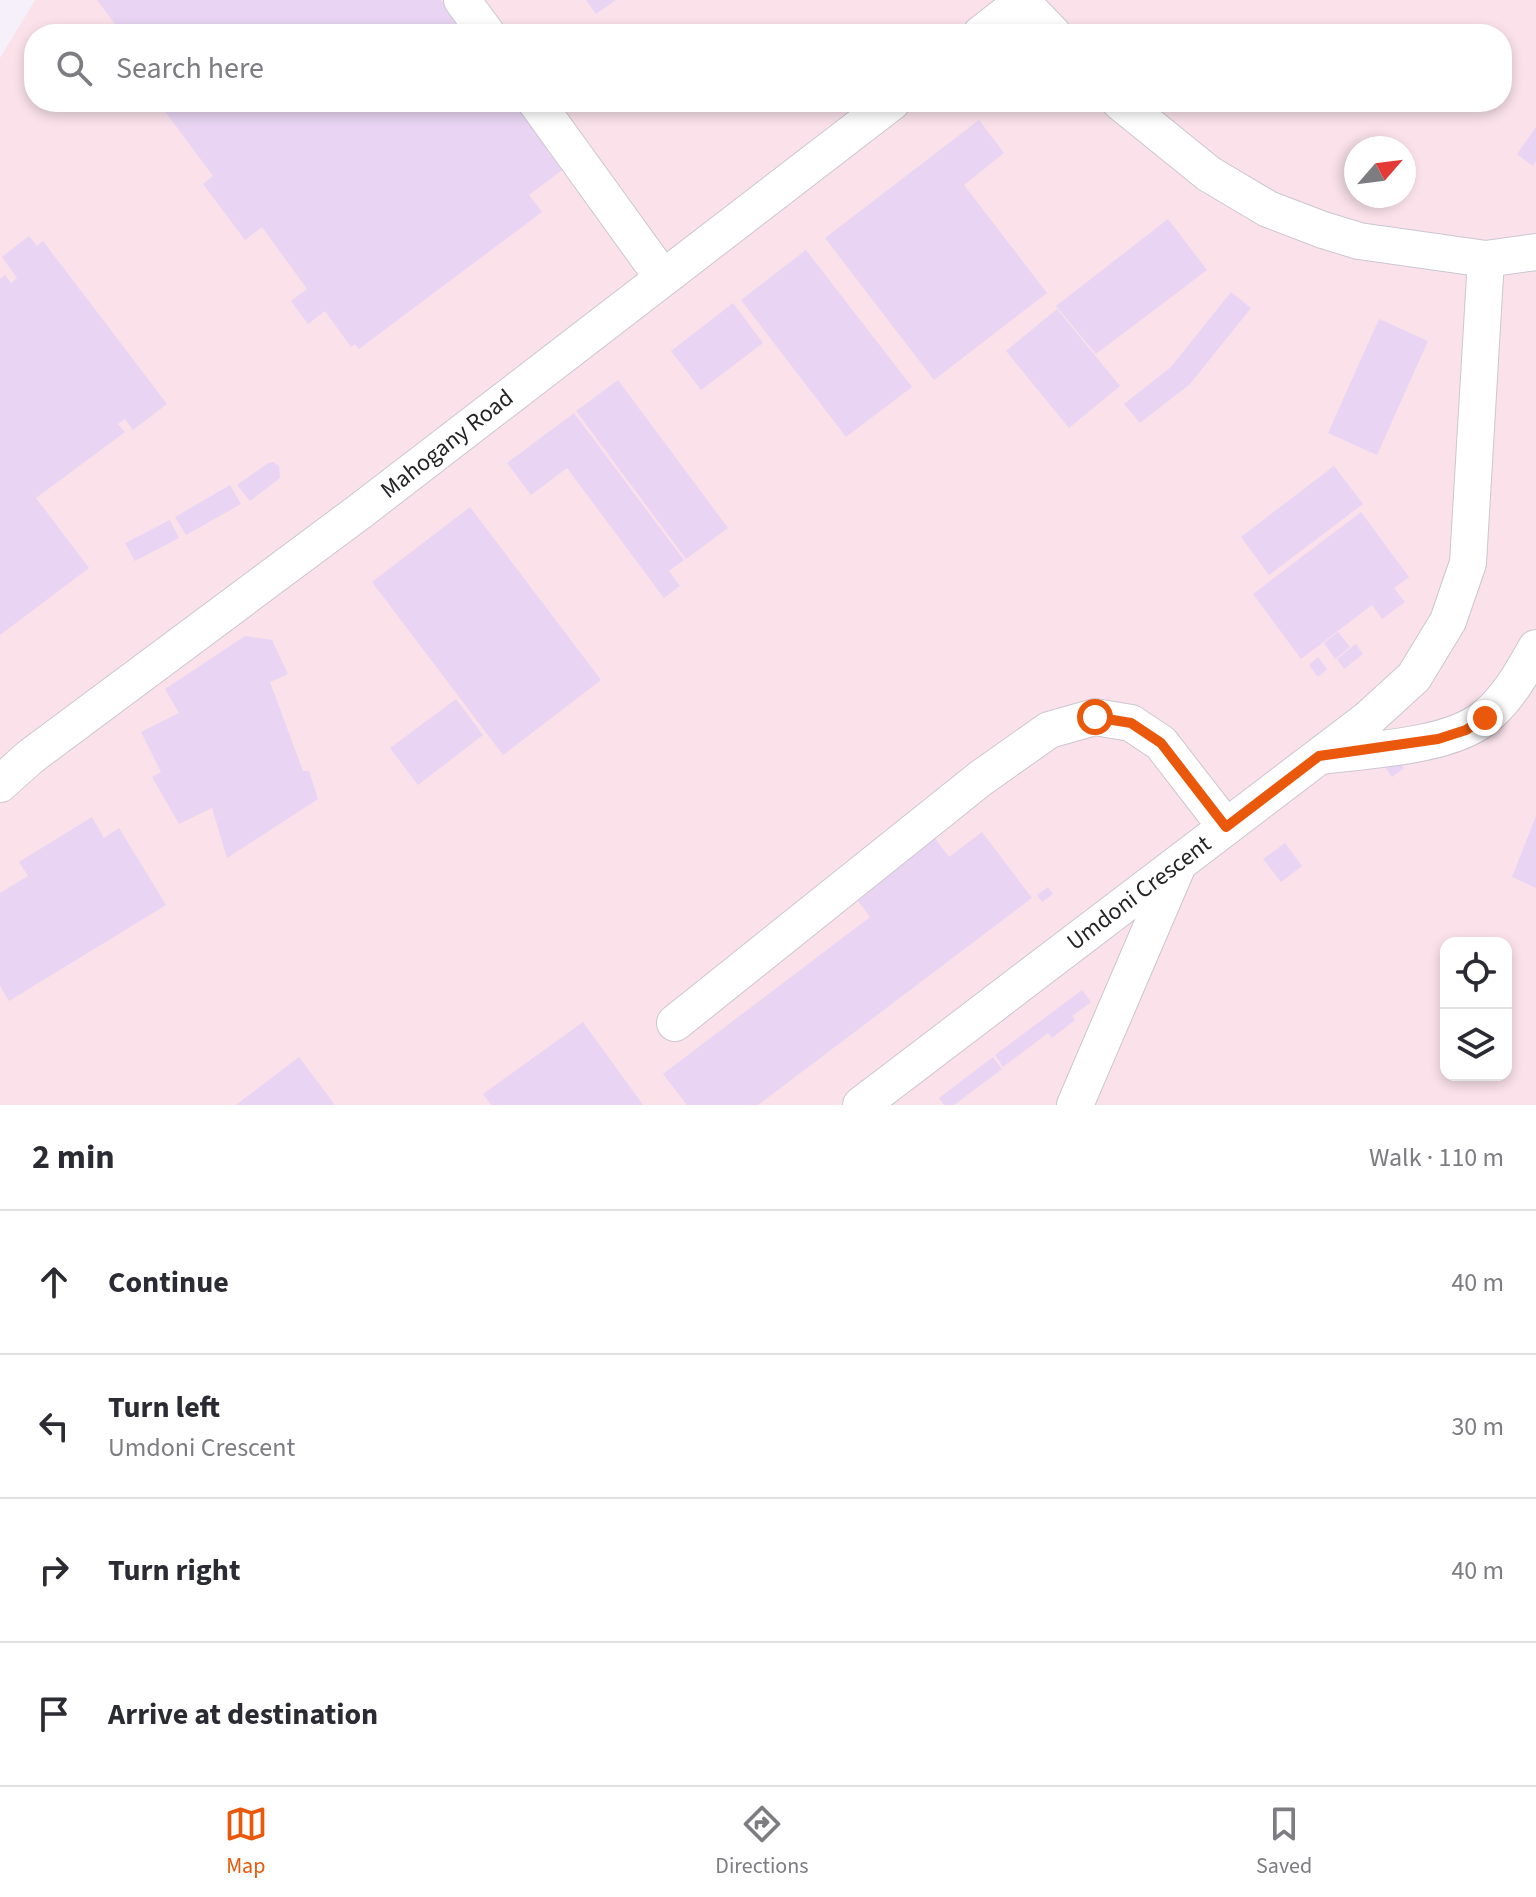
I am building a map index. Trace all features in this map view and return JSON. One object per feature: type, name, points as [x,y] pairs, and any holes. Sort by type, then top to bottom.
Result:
[{"type":"street","points":[[462,0],[480,24]]},
{"type":"street","points":[[993,24],[1021,1],[1043,24]]},
{"type":"street","points":[[543,112],[663,278]]},
{"type":"street","name":"Mahogany Road","points":[[0,784],[30,757],[363,509],[879,112]]},
{"type":"street","points":[[1132,112],[1209,174],[1268,209],[1359,241],[1486,259],[1536,252]]},
{"type":"street","name":"Umdoni Crescent","points":[[861,1105],[1368,719],[1414,677],[1448,621],[1468,563],[1486,259]]},
{"type":"street","points":[[1319,756],[1438,739],[1466,730],[1485,718],[1505,696],[1536,648]]},
{"type":"street","points":[[675,1023],[981,778],[1049,730],[1095,717],[1131,723],[1161,743],[1226,827]]},
{"type":"street","points":[[1075,1105],[1179,863]]},
{"type":"shaded area","points":[[35,0],[1536,0],[1536,1105],[0,1105],[0,58]]},
{"type":"building","points":[[97,0],[441,0],[459,24],[115,24]]},
{"type":"building","points":[[586,0],[616,0],[596,14]]},
{"type":"building","points":[[165,112],[524,112],[550,146],[546,149],[562,170],[529,195],[542,212],[359,349],[355,344],[351,347],[325,311],[308,324],[291,301],[307,289],[262,227],[245,240],[203,184],[213,176]]},
{"type":"building","points":[[979,120],[1004,153],[964,185],[1047,293],[934,380],[825,238]]},
{"type":"building","points":[[1536,127],[1536,161],[1533,166],[1517,154]]},
{"type":"building","points":[[1168,219],[1207,270],[1096,354],[1056,306]]},
{"type":"building","points":[[29,236],[37,246],[43,241],[167,404],[133,430],[125,419],[118,424],[125,432],[36,498],[89,568],[0,635],[0,279],[5,275],[11,283],[17,278],[2,257]]},
{"type":"building","points":[[806,250],[912,387],[846,437],[741,300]]},
{"type":"building","points":[[1231,292],[1251,308],[1190,384],[1140,423],[1124,404],[1171,367]]},
{"type":"building","points":[[733,303],[763,343],[701,390],[671,351]]},
{"type":"building","points":[[1057,309],[1120,386],[1069,428],[1006,351]]},
{"type":"building","points":[[1379,319],[1428,341],[1377,455],[1328,433]]},
{"type":"building","points":[[618,380],[728,528],[686,559],[576,411]]},
{"type":"building","points":[[574,413],[684,560],[669,571],[680,586],[664,598],[567,468],[531,495],[507,463]]},
{"type":"building","points":[[273,462],[279,466],[280,478],[250,501],[237,485]]},
{"type":"building","points":[[1334,466],[1363,504],[1269,575],[1241,537]]},
{"type":"building","points":[[230,485],[241,504],[186,535],[175,517]]},
{"type":"building","points":[[470,507],[601,680],[503,755],[372,582]]},
{"type":"building","points":[[1361,512],[1409,577],[1394,588],[1405,602],[1382,619],[1372,605],[1301,659],[1253,594]]},
{"type":"building","points":[[170,520],[179,538],[135,561],[125,543]]},
{"type":"building","points":[[1338,632],[1350,647],[1335,659],[1324,643]]},
{"type":"building","points":[[245,636],[272,640],[288,674],[270,682],[303,771],[309,771],[318,799],[227,858],[212,808],[179,824],[152,777],[161,772],[141,732],[179,713],[165,689]]},
{"type":"building","points":[[1356,644],[1363,654],[1344,669],[1337,659]]},
{"type":"building","points":[[1318,657],[1327,669],[1318,677],[1309,665]]},
{"type":"building","points":[[456,699],[483,735],[418,785],[390,748]]},
{"type":"building","points":[[1388,748],[1404,768],[1392,777],[1377,756]]},
{"type":"building","points":[[1536,816],[1536,888],[1512,877]]},
{"type":"building","points":[[92,817],[104,838],[119,828],[166,905],[9,1001],[0,986],[0,893],[28,876],[19,862]]},
{"type":"building","points":[[982,832],[1032,898],[758,1105],[687,1105],[663,1074],[870,917],[852,893],[931,833],[949,857]]},
{"type":"building","points":[[1285,843],[1302,866],[1281,882],[1263,859]]},
{"type":"building","points":[[1048,887],[1053,894],[1042,902],[1037,895]]},
{"type":"building","points":[[1082,990],[1091,1002],[1072,1016],[1075,1020],[1052,1038],[1048,1033],[1003,1067],[995,1055]]},
{"type":"building","points":[[583,1022],[643,1105],[491,1105],[483,1094]]},
{"type":"building","points":[[299,1057],[335,1105],[236,1105]]},
{"type":"building","points":[[993,1057],[1002,1069],[954,1105],[944,1105],[939,1098]]},
{"type":"route","points":[[1095,717],[1131,723],[1161,743],[1226,827],[1319,756],[1438,739],[1466,730],[1485,718]]}]
